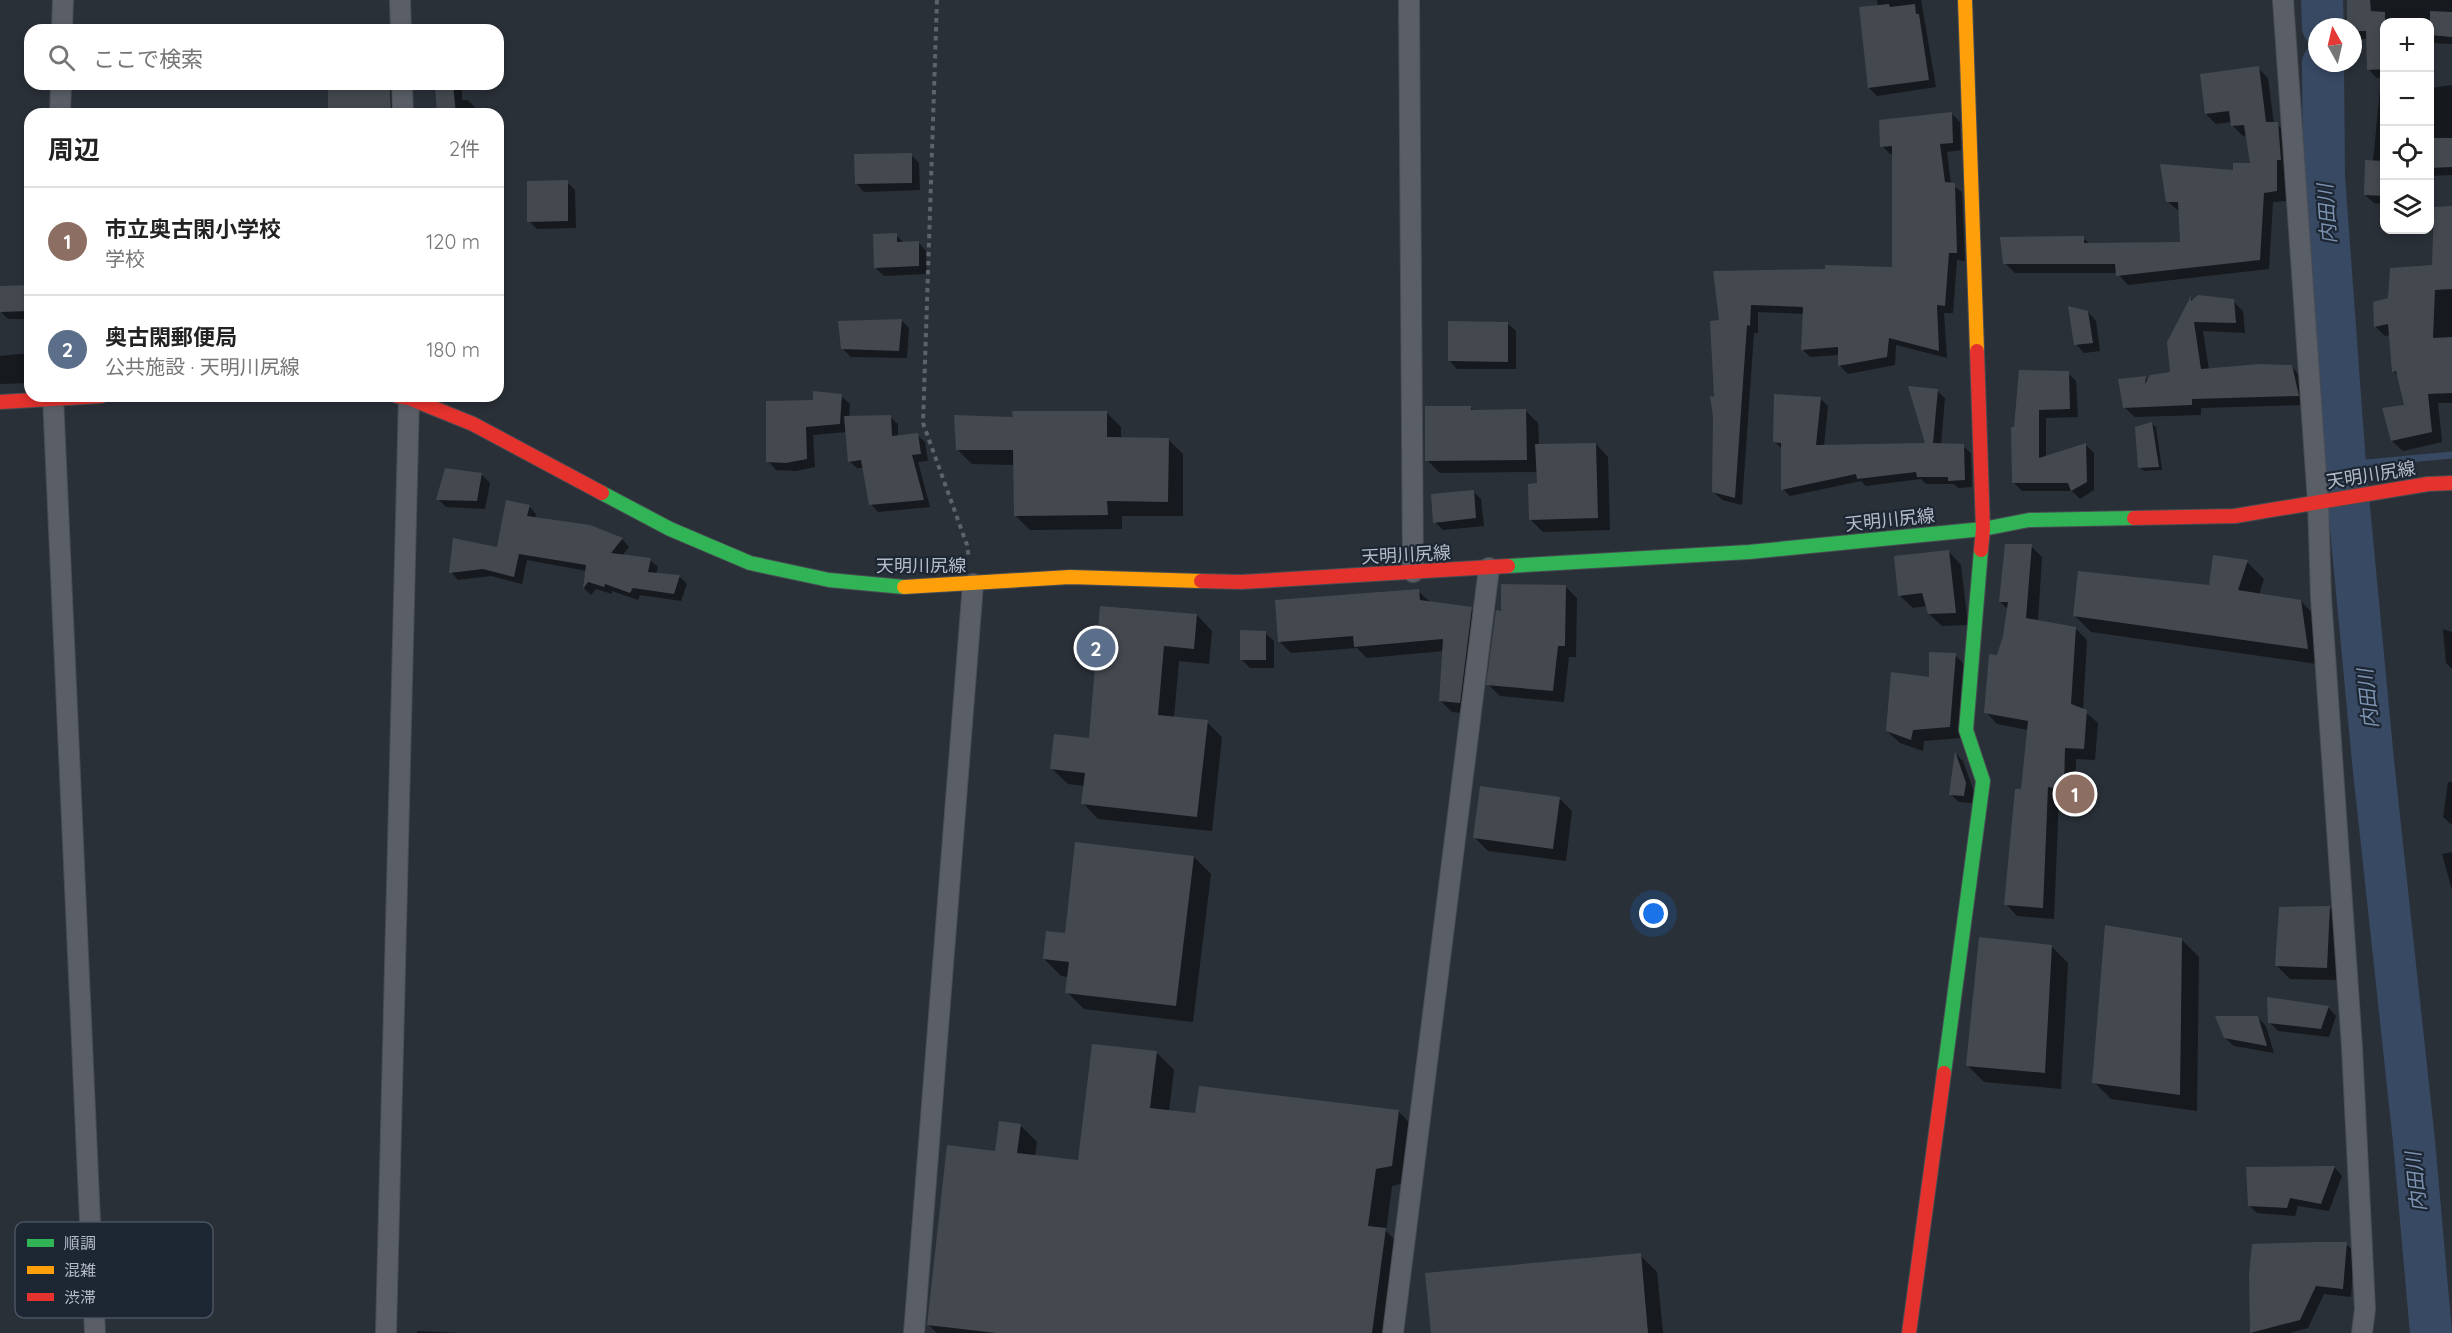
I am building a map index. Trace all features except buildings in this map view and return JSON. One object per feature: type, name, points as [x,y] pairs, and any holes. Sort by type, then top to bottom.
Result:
[{"type":"main road","points":[[1909,1333],[1983,781],[1966,729],[1983,529],[1965,0]]},
{"type":"main road","points":[[0,402],[24,400]]},
{"type":"main road","name":"天明川尻線","points":[[417,402],[472,424],[670,529],[750,563],[829,580],[895,587],[1070,577],[1241,582],[1749,552],[1983,529],[2029,520],[2235,516],[2428,484],[2452,483]]},
{"type":"street","points":[[62,24],[63,0]]},
{"type":"street","points":[[400,0],[401,24]]},
{"type":"street","points":[[1409,0],[1413,572]]},
{"type":"street","points":[[2283,0],[2323,501],[2320,597],[2352,1047],[2365,1309],[2362,1333]]},
{"type":"street","points":[[60,108],[61,90]]},
{"type":"street","points":[[402,90],[403,108]]},
{"type":"street","points":[[53,402],[90,1222]]},
{"type":"street","points":[[386,1333],[405,402]]},
{"type":"street","points":[[1393,1333],[1489,568]]},
{"type":"street","points":[[914,1333],[973,584]]},
{"type":"street","points":[[94,1318],[95,1333]]},
{"type":"path","points":[[937,0],[923,423],[967,545],[973,584]]},
{"type":"waterway","name":"内田川","points":[[2322,0],[2323,18]]},
{"type":"waterway","name":"内田川","points":[[2323,72],[2324,176],[2345,465],[2373,761],[2414,1141],[2431,1333]]},
{"type":"waterway","points":[[2345,465],[2452,455]]},
{"type":"traffic: fast","points":[[602,493],[670,529],[750,563],[829,580],[904,587]]},
{"type":"traffic: fast","points":[[1508,566],[1749,552],[1983,529],[2029,520],[2134,518]]},
{"type":"traffic: fast","points":[[1944,1073],[1983,781],[1966,730],[1981,550]]},
{"type":"traffic: slow","points":[[1965,0],[1977,351]]},
{"type":"traffic: slow","points":[[904,587],[1070,577],[1201,581]]},
{"type":"traffic: jam","points":[[1977,351],[1983,529],[1981,550]]},
{"type":"traffic: jam","points":[[0,402],[24,401]]},
{"type":"traffic: jam","points":[[419,402],[473,424],[602,493]]},
{"type":"traffic: jam","points":[[2134,518],[2235,516],[2428,484],[2452,483]]},
{"type":"traffic: jam","points":[[1201,581],[1241,582],[1508,566]]},
{"type":"traffic: jam","points":[[1909,1333],[1944,1073]]},
{"type":"place","name":"奥古閑郵便局","points":[[1096,648]]},
{"type":"place","name":"市立奥古閑小学校","points":[[2075,794]]}]
